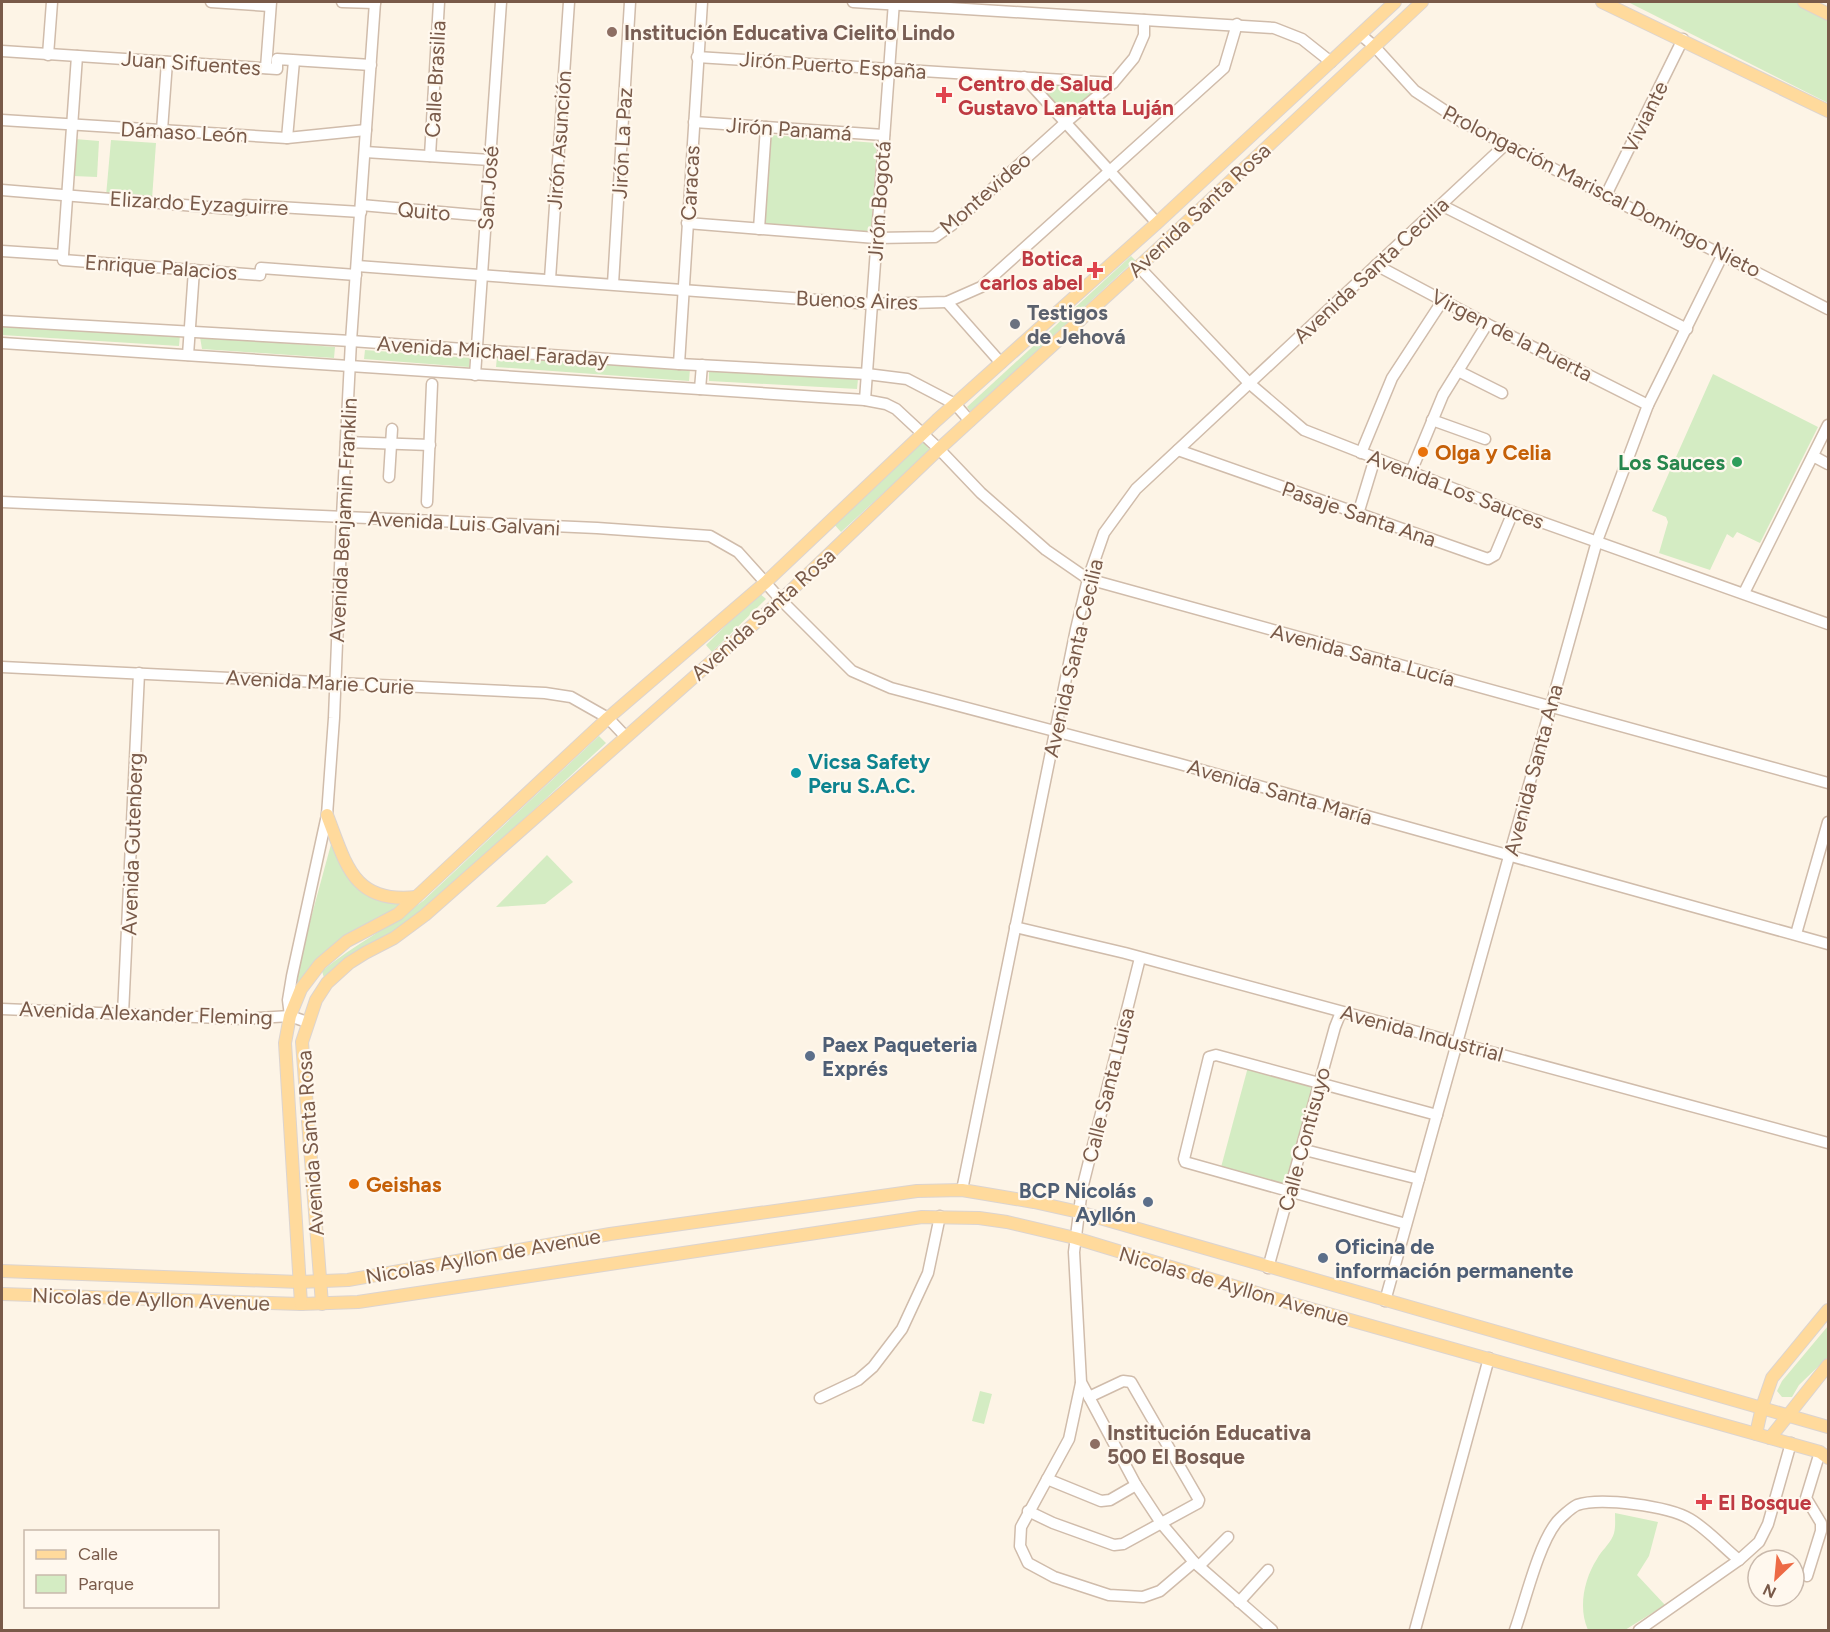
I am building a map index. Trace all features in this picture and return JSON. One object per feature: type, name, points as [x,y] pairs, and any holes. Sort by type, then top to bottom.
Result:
[{"type":"main road","name":"Avenida Santa Rosa","points":[[301,1304],[285,1043],[290,1016],[302,989],[320,964],[347,941],[398,914],[608,718],[766,582],[922,434],[1157,223],[1395,2]]},
{"type":"main road","name":"Avenida Santa Rosa","points":[[322,1304],[302,1042],[316,1000],[327,983],[349,963],[394,938],[425,915],[781,600],[939,449],[1422,2]]},
{"type":"main road","points":[[1602,2],[1683,39],[1828,111]]},
{"type":"main road","points":[[1804,2],[1828,14]]},
{"type":"main road","points":[[327,815],[343,855],[359,884],[374,894],[397,899],[416,897]]},
{"type":"main road","name":"Nicolas de Ayllon Avenue","points":[[962,1190],[1079,1212],[1828,1427]]},
{"type":"main road","name":"Nicolas Ayllon de Avenue","points":[[299,1282],[348,1280],[610,1234],[917,1191],[962,1190]]},
{"type":"main road","name":"Nicolas Ayllon de Avenue","points":[[301,1304],[358,1302],[440,1291],[922,1216],[940,1216]]},
{"type":"main road","name":"Nicolas de Ayllon Avenue","points":[[940,1216],[1007,1222],[1076,1238],[1275,1298],[1826,1454]]},
{"type":"main road","name":"Nicolas de Ayllon Avenue","points":[[2,1271],[299,1282]]},
{"type":"main road","name":"Nicolas de Ayllon Avenue","points":[[2,1294],[301,1304]]},
{"type":"main road","points":[[1756,1434],[1772,1378],[1828,1310]]},
{"type":"main road","points":[[1770,1438],[1828,1365]]},
{"type":"street","points":[[48,54],[52,2]]},
{"type":"street","points":[[212,2],[271,4],[266,68]]},
{"type":"street","points":[[342,2],[375,2]]},
{"type":"street","name":"Avenida Benjamin Franklin","points":[[290,1016],[288,1000],[292,976],[327,815],[351,341],[375,2]]},
{"type":"street","name":"Calle Brasilia","points":[[430,156],[439,2]]},
{"type":"street","name":"San José","points":[[475,375],[501,2]]},
{"type":"street","name":"Jirón Asunción","points":[[550,279],[569,2]]},
{"type":"street","name":"Jirón La Paz","points":[[613,284],[630,2]]},
{"type":"street","name":"Caracas","points":[[679,364],[702,2]]},
{"type":"street","points":[[853,2],[1274,28],[1302,39],[1331,62]]},
{"type":"street","name":"Jirón Bogotá","points":[[865,400],[893,3]]},
{"type":"street","name":"Montevideo","points":[[687,223],[876,238],[935,237],[952,225],[1113,83],[1134,58],[1144,35],[1144,20]]},
{"type":"street","name":"Buenos Aires","points":[[356,271],[550,279],[872,304],[947,302],[981,287],[1224,69],[1237,24]]},
{"type":"street","name":"Prolongación Mariscal Domingo Nieto","points":[[1361,35],[1416,91],[1462,122],[1828,309]]},
{"type":"street","name":"Viviante","points":[[1606,195],[1683,39]]},
{"type":"street","name":"Juan Sifuentes","points":[[2,51],[277,69],[277,59],[371,65]]},
{"type":"street","points":[[63,255],[77,56]]},
{"type":"street","name":"Jirón Puerto España","points":[[697,57],[1113,83]]},
{"type":"street","points":[[287,138],[294,60]]},
{"type":"street","points":[[162,130],[167,62]]},
{"type":"street","points":[[1024,77],[1157,223]]},
{"type":"street","name":"Dámaso León","points":[[2,120],[287,138],[366,130]]},
{"type":"street","name":"Jirón Panamá","points":[[693,122],[884,135]]},
{"type":"street","points":[[759,229],[766,127]]},
{"type":"street","name":"Avenida Santa Cecilia","points":[[962,1190],[1088,579],[1104,533],[1136,489],[1505,145]]},
{"type":"street","points":[[365,152],[490,159]]},
{"type":"street","name":"Elizardo Eyzaguirre","points":[[2,190],[244,210],[245,205],[361,209]]},
{"type":"street","points":[[1441,205],[1687,329]]},
{"type":"street","name":"Quito","points":[[361,209],[486,216]]},
{"type":"street","name":"Enrique Palacios","points":[[2,251],[63,255],[63,260],[260,275],[261,268],[356,271]]},
{"type":"street","name":"Avenida Santa Ana","points":[[1385,1301],[1597,541],[1648,405],[1723,254]]},
{"type":"street","name":"Virgen de la Puerta","points":[[1376,265],[1648,405]]},
{"type":"street","name":"Avenida Los Sauces","points":[[1138,266],[1249,383],[1305,429],[1513,512],[1744,592],[1828,624]]},
{"type":"street","points":[[188,355],[194,270]]},
{"type":"street","points":[[1361,453],[1392,378],[1443,300]]},
{"type":"street","points":[[947,302],[1001,363]]},
{"type":"street","name":"Avenida Michael Faraday","points":[[2,321],[867,374],[907,379],[955,404],[970,421]]},
{"type":"street","points":[[1411,472],[1432,420],[1487,324]]},
{"type":"street","name":"Avenida Michael Faraday","points":[[2,343],[865,400],[886,404],[896,410],[939,449]]},
{"type":"street","points":[[700,389],[702,365]]},
{"type":"street","points":[[1458,371],[1502,393]]},
{"type":"street","points":[[427,502],[432,384]]},
{"type":"street","points":[[1432,420],[1485,439]]},
{"type":"street","points":[[1744,592],[1828,425]]},
{"type":"street","points":[[389,477],[393,429]]},
{"type":"street","points":[[346,442],[430,446]]},
{"type":"street","name":"Avenida Santa Lucía","points":[[939,449],[981,493],[1038,543],[1088,579],[1828,783]]},
{"type":"street","name":"Pasaje Santa Ana","points":[[1178,450],[1488,559],[1495,555],[1513,512]]},
{"type":"street","points":[[1813,456],[1828,464]]},
{"type":"street","points":[[1358,514],[1375,458]]},
{"type":"street","name":"Avenida Luis Galvani","points":[[2,502],[597,528],[710,536],[738,552],[766,582]]},
{"type":"street","name":"Avenida Santa María","points":[[766,582],[852,671],[891,688],[1056,731],[1828,944]]},
{"type":"street","name":"Avenida Marie Curie","points":[[2,667],[545,693],[571,697],[608,718],[625,736]]},
{"type":"street","name":"Avenida Gutenberg","points":[[123,1014],[139,673]]},
{"type":"street","points":[[1796,934],[1828,822]]},
{"type":"street","name":"Avenida Industrial","points":[[1015,927],[1457,1042],[1828,1143]]},
{"type":"street","name":"Calle Santa Luisa","points":[[1081,1382],[1075,1272],[1076,1238],[1082,1189],[1140,958]]},
{"type":"street","name":"Avenida Alexander Fleming","points":[[2,1009],[244,1019],[290,1016]]},
{"type":"street","name":"Calle Contisuyo","points":[[1268,1268],[1341,1012]]},
{"type":"street","points":[[290,1016],[307,1022]]},
{"type":"street","points":[[1406,1224],[1188,1164],[1184,1159],[1209,1058],[1216,1055],[1437,1115]]},
{"type":"street","points":[[1301,1149],[1419,1179]]},
{"type":"street","points":[[820,1398],[858,1380],[873,1367],[902,1329],[928,1273],[940,1216]]},
{"type":"street","points":[[1415,1630],[1489,1358]]},
{"type":"street","points":[[1028,1511],[1063,1527],[1114,1545],[1123,1544],[1198,1503],[1199,1500],[1131,1382],[1123,1381],[1089,1397]]},
{"type":"street","points":[[1081,1382],[1136,1485],[1161,1523],[1196,1564],[1272,1630]]},
{"type":"street","points":[[1081,1382],[1069,1439],[1021,1527],[1020,1546],[1028,1563],[1054,1577],[1109,1595],[1143,1597],[1160,1591],[1228,1537]]},
{"type":"street","points":[[1639,1630],[1739,1560],[1759,1542],[1768,1524],[1791,1443]]},
{"type":"street","points":[[1807,1576],[1821,1531],[1821,1522],[1806,1498],[1826,1454]]},
{"type":"street","points":[[1047,1479],[1101,1501],[1110,1500],[1136,1485]]},
{"type":"street","points":[[1515,1630],[1545,1542],[1556,1523],[1576,1506],[1610,1503],[1669,1510],[1691,1519],[1739,1560]]},
{"type":"street","points":[[1239,1602],[1268,1570]]},
{"type":"green space","points":[[1628,2],[1797,2],[1828,17],[1828,103]]},
{"type":"green space","points":[[1030,79],[1105,83],[1065,117]]},
{"type":"green space","points":[[771,135],[877,143],[871,233],[765,225]]},
{"type":"green space","points":[[75,139],[99,141],[97,177],[73,176]]},
{"type":"green space","points":[[111,140],[156,143],[152,199],[106,196]]},
{"type":"green space","points":[[1131,256],[1135,260],[971,412],[967,407]]},
{"type":"green space","points":[[2,324],[180,335],[179,346],[2,335]]},
{"type":"green space","points":[[200,337],[335,347],[334,358],[202,349]]},
{"type":"green space","points":[[365,350],[470,358],[469,367],[364,359]]},
{"type":"green space","points":[[497,357],[690,369],[689,381],[496,367]]},
{"type":"green space","points":[[709,371],[858,379],[857,389],[709,381]]},
{"type":"green space","name":"Los Sauces","points":[[1713,374],[1818,427],[1760,543],[1737,532],[1733,538],[1727,534],[1710,570],[1659,553],[1668,522],[1666,517],[1652,511]]},
{"type":"green space","points":[[922,441],[930,450],[841,532],[833,523]]},
{"type":"green space","points":[[759,593],[766,599],[712,652],[706,645]]},
{"type":"green space","points":[[599,736],[606,743],[413,921],[350,956],[324,978],[322,971],[423,901]]},
{"type":"green space","points":[[333,837],[356,884],[412,899],[344,939],[294,997],[296,973]]},
{"type":"green space","points":[[547,855],[573,882],[545,904],[496,907]]},
{"type":"green space","points":[[1248,1067],[1317,1086],[1288,1190],[1220,1171]]},
{"type":"green space","points":[[1828,1326],[1828,1357],[1799,1385],[1792,1397],[1782,1397],[1777,1391],[1782,1381]]},
{"type":"green space","points":[[980,1391],[992,1394],[984,1424],[972,1421]]},
{"type":"green space","points":[[1615,1513],[1658,1522],[1649,1556],[1637,1575],[1665,1605],[1625,1630],[1588,1630],[1583,1612],[1586,1584],[1592,1567],[1613,1536]]},
{"type":"place","name":"Institución Educativa Cielito Lindo","points":[[612,32]]},
{"type":"place","name":"Centro de Salud Gustavo Lanatta Luján","points":[[944,95]]},
{"type":"place","name":"Botica carlos abel","points":[[1095,270]]},
{"type":"place","name":"Testigos de Jehová","points":[[1015,324]]},
{"type":"place","name":"Olga y Celia","points":[[1423,452]]},
{"type":"place","name":"Los Sauces","points":[[1737,462]]},
{"type":"place","name":"Vicsa Safety Peru S.A.C.","points":[[796,773]]},
{"type":"place","name":"Paex Paqueteria Exprés","points":[[810,1056]]},
{"type":"place","name":"Geishas","points":[[354,1184]]},
{"type":"place","name":"BCP Nicolás Ayllón","points":[[1148,1202]]},
{"type":"place","name":"Oficina de información permanente","points":[[1323,1258]]},
{"type":"place","name":"Institución Educativa 500 El Bosque","points":[[1095,1444]]},
{"type":"place","name":"El Bosque","points":[[1704,1502]]}]
